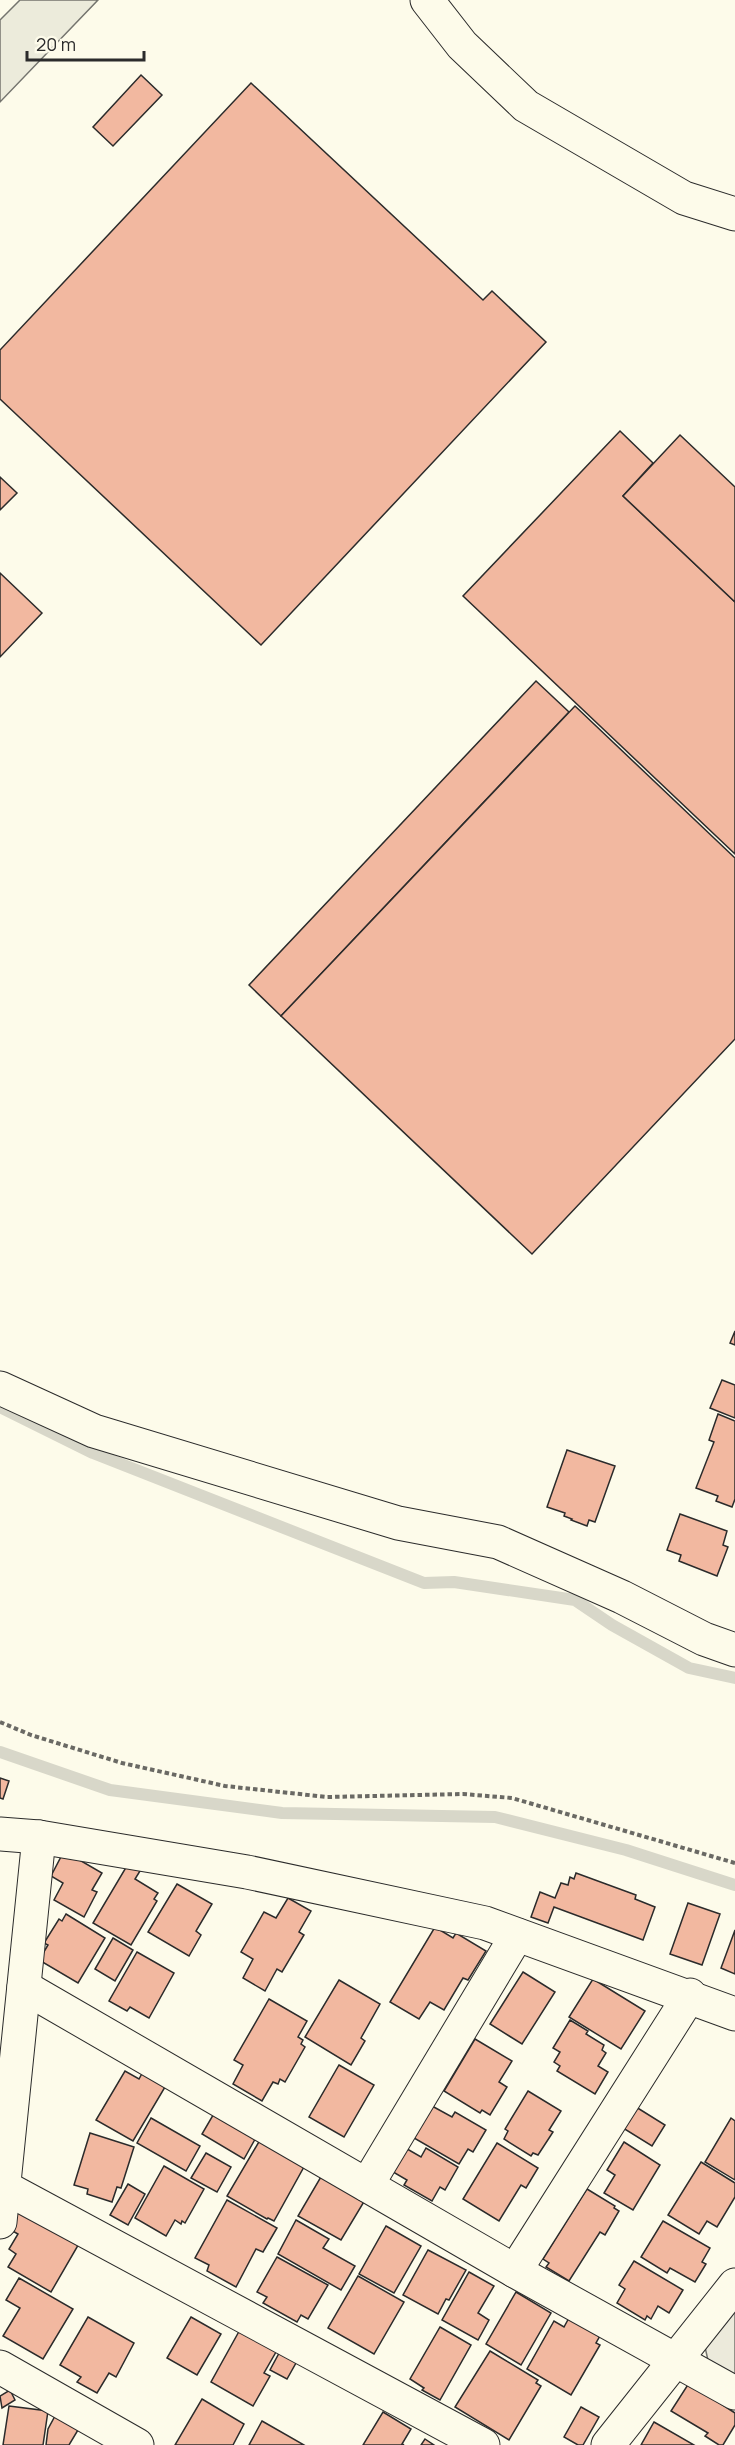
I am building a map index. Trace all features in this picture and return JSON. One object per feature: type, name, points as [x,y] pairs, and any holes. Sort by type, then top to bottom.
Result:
[{"type":"street","points":[[427,0],[462,45],[526,106],[684,198],[735,214]]},
{"type":"street","points":[[0,1388],[94,1431],[398,1523],[498,1542],[622,1597],[704,1639],[735,1650]]},
{"type":"street","points":[[0,1834],[39,1837],[248,1872],[485,1923],[690,1995],[735,2014]]},
{"type":"street","points":[[0,2222],[39,1837]]},
{"type":"street","points":[[367,2185],[517,1935]]},
{"type":"street","points":[[24,1987],[515,2271],[735,2393]]},
{"type":"street","points":[[515,2271],[690,1995]]},
{"type":"street","points":[[4,2187],[483,2445]]},
{"type":"street","points":[[608,2445],[735,2285]]},
{"type":"street","points":[[0,2367],[137,2445]]},
{"type":"path","points":[[0,1722],[69,1748],[122,1763],[225,1786],[327,1797],[463,1794],[512,1798],[735,1863]]},
{"type":"shaded area","points":[[20,0],[98,0],[0,102],[0,20]]},
{"type":"shaded area","points":[[735,2308],[735,2379],[709,2365],[705,2347]]},
{"type":"building","points":[[141,75],[162,95],[113,146],[93,127]]},
{"type":"building","points":[[251,83],[483,300],[492,291],[546,342],[261,645],[0,399],[0,350]]},
{"type":"building","points":[[620,431],[653,463],[623,496],[735,602],[735,854],[463,596]]},
{"type":"building","points":[[680,435],[735,487],[735,602],[623,496]]},
{"type":"building","points":[[0,477],[17,493],[0,510]]},
{"type":"building","points":[[0,573],[42,613],[0,657]]},
{"type":"building","points":[[536,681],[569,712],[281,1016],[249,985]]},
{"type":"building","points":[[575,706],[735,858],[735,1039],[532,1254],[281,1016]]},
{"type":"building","points":[[735,1331],[735,1345],[730,1343]]},
{"type":"building","points":[[722,1380],[735,1385],[735,1418],[710,1408]]},
{"type":"building","points":[[718,1414],[735,1421],[735,1499],[732,1507],[716,1501],[718,1496],[696,1488],[714,1442],[709,1440]]},
{"type":"building","points":[[567,1450],[615,1466],[595,1522],[589,1520],[587,1526],[564,1516],[565,1513],[547,1507]]},
{"type":"building","points":[[680,1514],[727,1531],[723,1545],[728,1547],[717,1576],[679,1561],[681,1555],[667,1550]]},
{"type":"building","points":[[0,1778],[9,1781],[3,1799],[0,1798]]},
{"type":"building","points":[[64,1851],[102,1873],[92,1890],[97,1892],[84,1917],[54,1900],[63,1883],[51,1876]]},
{"type":"building","points":[[128,1864],[140,1871],[135,1879],[158,1893],[154,1899],[157,1901],[131,1945],[93,1923]]},
{"type":"building","points":[[576,1873],[636,1895],[635,1899],[655,1907],[643,1940],[554,1907],[548,1923],[531,1917],[540,1892],[555,1898],[561,1883],[568,1885],[570,1877],[574,1879]]},
{"type":"building","points":[[177,1884],[212,1904],[196,1931],[201,1935],[189,1956],[148,1932]]},
{"type":"building","points":[[288,1898],[311,1911],[299,1932],[304,1935],[282,1972],[277,1969],[265,1991],[243,1978],[253,1959],[241,1952],[264,1912],[276,1918]]},
{"type":"building","points":[[688,1903],[720,1914],[702,1965],[670,1954]]},
{"type":"building","points":[[66,1914],[105,1938],[78,1983],[39,1960],[48,1945],[44,1943],[59,1919],[62,1921]]},
{"type":"building","points":[[435,1927],[453,1938],[456,1933],[486,1951],[468,1980],[463,1978],[444,2010],[430,2002],[419,2019],[390,2002]]},
{"type":"building","points":[[735,1930],[735,1974],[721,1968]]},
{"type":"building","points":[[113,1938],[133,1950],[115,1981],[95,1969]]},
{"type":"building","points":[[137,1952],[174,1973],[149,2018],[130,2007],[127,2011],[109,2001]]},
{"type":"building","points":[[523,1972],[555,1992],[522,2044],[490,2024]]},
{"type":"building","points":[[593,1979],[645,2011],[621,2049],[569,2017]]},
{"type":"building","points":[[339,1980],[380,2004],[361,2038],[365,2041],[351,2065],[305,2037]]},
{"type":"building","points":[[269,1999],[307,2021],[298,2037],[303,2040],[301,2044],[305,2047],[285,2082],[280,2079],[278,2084],[273,2082],[262,2101],[233,2084],[243,2065],[234,2060]]},
{"type":"building","points":[[570,2020],[588,2031],[586,2034],[604,2045],[602,2050],[606,2053],[598,2066],[608,2072],[595,2094],[557,2071],[560,2066],[554,2062],[560,2052],[553,2048]]},
{"type":"building","points":[[475,2039],[512,2061],[499,2082],[507,2087],[490,2115],[482,2110],[480,2113],[444,2091]]},
{"type":"building","points":[[339,2065],[374,2085],[344,2137],[309,2117]]},
{"type":"building","points":[[145,2068],[168,2082],[133,2141],[96,2120],[125,2071],[139,2079]]},
{"type":"building","points":[[528,2091],[561,2111],[549,2130],[553,2132],[538,2155],[533,2153],[531,2156],[504,2139],[508,2131],[505,2129]]},
{"type":"building","points":[[432,2106],[452,2117],[455,2112],[486,2130],[473,2152],[468,2149],[459,2164],[414,2138]]},
{"type":"building","points":[[636,2107],[665,2125],[652,2146],[623,2128]]},
{"type":"building","points":[[216,2110],[258,2134],[244,2159],[202,2134]]},
{"type":"building","points":[[151,2118],[200,2146],[186,2171],[137,2143]]},
{"type":"building","points":[[731,2118],[735,2121],[735,2180],[705,2162]]},
{"type":"building","points":[[90,2133],[134,2147],[121,2188],[117,2187],[112,2202],[87,2194],[88,2189],[74,2185]]},
{"type":"building","points":[[260,2140],[305,2165],[274,2221],[227,2196]]},
{"type":"building","points":[[624,2142],[660,2165],[633,2210],[604,2193],[615,2175],[607,2170]]},
{"type":"building","points":[[497,2143],[538,2168],[526,2188],[521,2185],[499,2221],[463,2199]]},
{"type":"building","points":[[402,2146],[421,2157],[426,2148],[458,2167],[445,2190],[440,2187],[432,2201],[404,2185],[407,2180],[388,2169]]},
{"type":"building","points":[[206,2153],[231,2167],[217,2192],[191,2178]]},
{"type":"building","points":[[701,2162],[735,2183],[735,2197],[717,2227],[707,2221],[699,2234],[668,2215]]},
{"type":"building","points":[[164,2166],[204,2189],[185,2223],[182,2221],[181,2224],[175,2220],[166,2236],[135,2218]]},
{"type":"building","points":[[322,2175],[365,2200],[341,2240],[298,2216]]},
{"type":"building","points":[[128,2184],[145,2194],[128,2225],[110,2215]]},
{"type":"building","points":[[587,2189],[615,2206],[614,2208],[619,2211],[605,2235],[600,2232],[569,2281],[546,2267],[549,2263],[543,2259]]},
{"type":"building","points":[[227,2200],[277,2228],[263,2252],[256,2249],[236,2287],[207,2271],[209,2265],[195,2258]]},
{"type":"building","points":[[24,2201],[84,2235],[51,2292],[8,2267],[16,2254],[9,2249],[18,2234],[11,2230],[13,2221]]},
{"type":"building","points":[[296,2220],[329,2239],[323,2248],[355,2266],[341,2290],[278,2254]]},
{"type":"building","points":[[663,2221],[710,2248],[702,2262],[706,2264],[695,2282],[670,2268],[667,2273],[641,2257]]},
{"type":"building","points":[[386,2226],[421,2246],[394,2293],[359,2274]]},
{"type":"building","points":[[428,2250],[466,2270],[438,2314],[403,2295]]},
{"type":"building","points":[[277,2257],[328,2285],[308,2319],[301,2315],[297,2322],[263,2303],[267,2297],[257,2292]]},
{"type":"building","points":[[634,2261],[683,2290],[669,2313],[658,2306],[651,2319],[647,2316],[645,2320],[617,2303],[625,2289],[619,2285]]},
{"type":"building","points":[[469,2272],[494,2286],[478,2313],[489,2320],[478,2340],[442,2320]]},
{"type":"building","points":[[358,2276],[404,2302],[374,2354],[328,2328]]},
{"type":"building","points":[[19,2278],[73,2309],[43,2359],[3,2336],[20,2308],[6,2300]]},
{"type":"building","points":[[516,2292],[551,2313],[521,2365],[486,2344]]},
{"type":"building","points":[[570,2316],[601,2334],[596,2343],[600,2345],[571,2395],[527,2369],[554,2321],[564,2327]]},
{"type":"building","points":[[88,2317],[134,2343],[116,2377],[109,2373],[97,2393],[77,2382],[81,2377],[60,2365]]},
{"type":"building","points":[[191,2317],[221,2334],[197,2375],[167,2358]]},
{"type":"building","points":[[242,2326],[276,2352],[264,2373],[270,2376],[253,2406],[211,2382]]},
{"type":"building","points":[[440,2327],[471,2345],[440,2400],[422,2390],[424,2388],[410,2379]]},
{"type":"building","points":[[284,2344],[301,2354],[287,2379],[270,2370]]},
{"type":"building","points":[[490,2351],[538,2380],[536,2383],[541,2386],[509,2440],[455,2407]]},
{"type":"building","points":[[689,2383],[735,2413],[735,2425],[723,2445],[705,2436],[708,2433],[671,2411]]},
{"type":"building","points":[[10,2390],[15,2400],[2,2408],[0,2396]]},
{"type":"building","points":[[202,2399],[244,2424],[233,2445],[175,2445]]},
{"type":"building","points":[[9,2406],[48,2411],[43,2445],[3,2445]]},
{"type":"building","points":[[581,2407],[599,2417],[583,2445],[578,2445],[564,2437]]},
{"type":"building","points":[[383,2412],[411,2429],[402,2444],[404,2445],[363,2445]]},
{"type":"building","points":[[55,2416],[78,2430],[69,2445],[46,2445],[48,2429]]},
{"type":"building","points":[[262,2421],[304,2445],[249,2445]]},
{"type":"building","points":[[654,2422],[694,2445],[641,2445]]},
{"type":"building","points":[[425,2439],[434,2445],[421,2445]]},
{"type":"waterway","points":[[0,1407],[93,1453],[424,1583],[454,1582],[575,1600],[612,1625],[689,1668],[735,1678]]},
{"type":"waterway","points":[[0,1752],[110,1790],[282,1813],[495,1817],[626,1850],[735,1885]]}]
